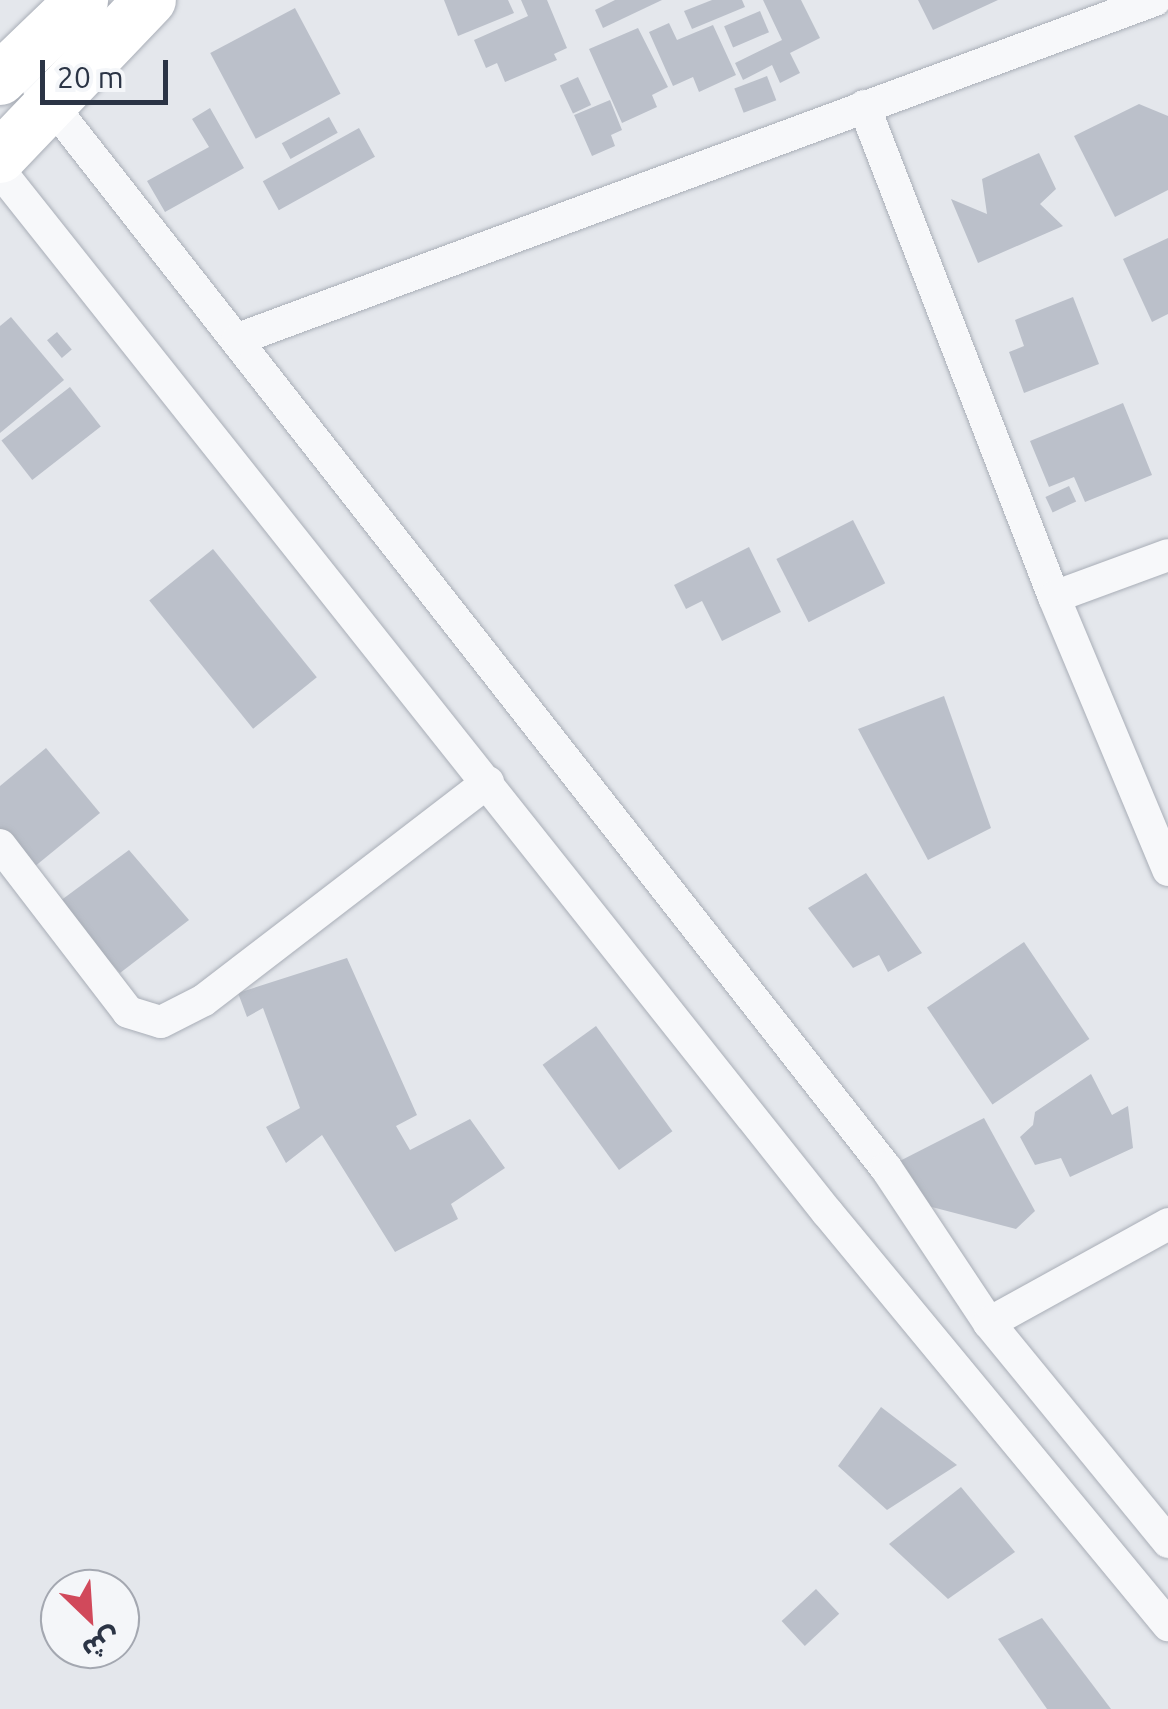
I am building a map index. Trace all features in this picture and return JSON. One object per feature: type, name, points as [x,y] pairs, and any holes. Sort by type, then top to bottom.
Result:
[{"type":"main road","points":[[8,71],[82,0]]},
{"type":"main road","points":[[0,157],[150,0]]},
{"type":"street","points":[[238,339],[1154,0]]},
{"type":"street","points":[[8,71],[52,104],[238,339],[886,1168],[989,1323],[1168,1542]]},
{"type":"street","points":[[864,106],[1054,598],[1168,870]]},
{"type":"street","points":[[0,171],[827,1212],[1168,1624]]},
{"type":"street","points":[[1054,598],[1168,554]]},
{"type":"street","points":[[0,845],[128,1012],[161,1022],[204,1000],[488,782]]},
{"type":"street","points":[[989,1323],[1168,1224]]},
{"type":"building","points":[[444,0],[508,0],[514,13],[458,36]]},
{"type":"building","points":[[521,0],[547,0],[567,48],[554,54],[557,60],[505,82],[497,63],[486,68],[474,40],[528,16]]},
{"type":"building","points":[[615,0],[662,0],[603,28],[595,10]]},
{"type":"building","points":[[712,0],[742,0],[745,7],[692,29],[684,11]]},
{"type":"building","points":[[763,0],[801,0],[820,38],[790,53],[800,73],[780,83],[772,65],[743,80],[735,63],[782,40]]},
{"type":"building","points":[[918,0],[998,0],[933,30]]},
{"type":"building","points":[[295,8],[341,94],[256,139],[210,53]]},
{"type":"building","points":[[760,11],[769,32],[733,47],[724,26]]},
{"type":"building","points":[[669,23],[677,40],[713,25],[736,75],[699,92],[693,77],[673,86],[649,32]]},
{"type":"building","points":[[638,28],[668,87],[652,95],[657,107],[622,123],[589,49]]},
{"type":"building","points":[[767,76],[776,100],[744,113],[734,89]]},
{"type":"building","points":[[578,77],[591,105],[573,114],[560,85]]},
{"type":"building","points":[[610,100],[622,130],[611,135],[615,146],[592,156],[574,115]]},
{"type":"building","points":[[1139,104],[1168,116],[1168,190],[1115,217],[1074,136]]},
{"type":"building","points":[[210,108],[244,168],[165,212],[147,181],[209,147],[192,119]]},
{"type":"building","points":[[329,117],[338,133],[290,159],[282,143]]},
{"type":"building","points":[[359,128],[375,157],[279,210],[263,181]]},
{"type":"building","points":[[1039,153],[1056,189],[1040,204],[1063,226],[978,263],[951,199],[987,214],[982,179]]},
{"type":"building","points":[[1168,238],[1168,314],[1152,322],[1123,259]]},
{"type":"building","points":[[1073,297],[1099,364],[1024,393],[1009,352],[1024,346],[1015,320]]},
{"type":"building","points":[[11,317],[64,380],[0,433],[0,326]]},
{"type":"building","points":[[57,332],[72,350],[62,358],[47,340]]},
{"type":"building","points":[[70,387],[101,426],[32,480],[1,441]]},
{"type":"building","points":[[1123,403],[1152,475],[1085,502],[1074,477],[1049,487],[1030,441]]},
{"type":"building","points":[[1069,486],[1076,501],[1053,512],[1045,497]]},
{"type":"building","points":[[853,520],[885,583],[809,622],[776,559]]},
{"type":"building","points":[[749,547],[781,612],[722,641],[702,601],[686,609],[674,585]]},
{"type":"building","points":[[213,549],[317,677],[253,729],[149,601]]},
{"type":"building","points":[[944,696],[991,828],[928,860],[858,729]]},
{"type":"building","points":[[46,748],[100,813],[28,872],[0,838],[0,786]]},
{"type":"building","points":[[129,850],[189,920],[120,973],[56,904]]},
{"type":"building","points":[[866,873],[922,953],[888,972],[879,955],[853,968],[808,908]]},
{"type":"building","points":[[1024,942],[1089,1039],[992,1104],[927,1007]]},
{"type":"building","points":[[347,958],[417,1115],[396,1126],[410,1150],[470,1119],[505,1168],[451,1204],[458,1219],[395,1252],[322,1135],[286,1163],[266,1127],[300,1108],[263,1008],[247,1017],[238,993]]},
{"type":"building","points":[[596,1026],[672,1131],[619,1170],[543,1065]]},
{"type":"building","points":[[1091,1074],[1112,1115],[1128,1106],[1133,1148],[1070,1177],[1061,1158],[1035,1165],[1020,1137],[1033,1125],[1035,1112]]},
{"type":"building","points":[[984,1118],[1035,1211],[1016,1229],[928,1206],[886,1168]]},
{"type":"building","points":[[881,1407],[957,1465],[887,1510],[838,1466]]},
{"type":"building","points":[[961,1487],[1015,1552],[948,1599],[889,1544]]},
{"type":"building","points":[[816,1589],[839,1614],[805,1646],[782,1621]]},
{"type":"building","points":[[1042,1618],[1111,1709],[1047,1709],[998,1639]]}]
